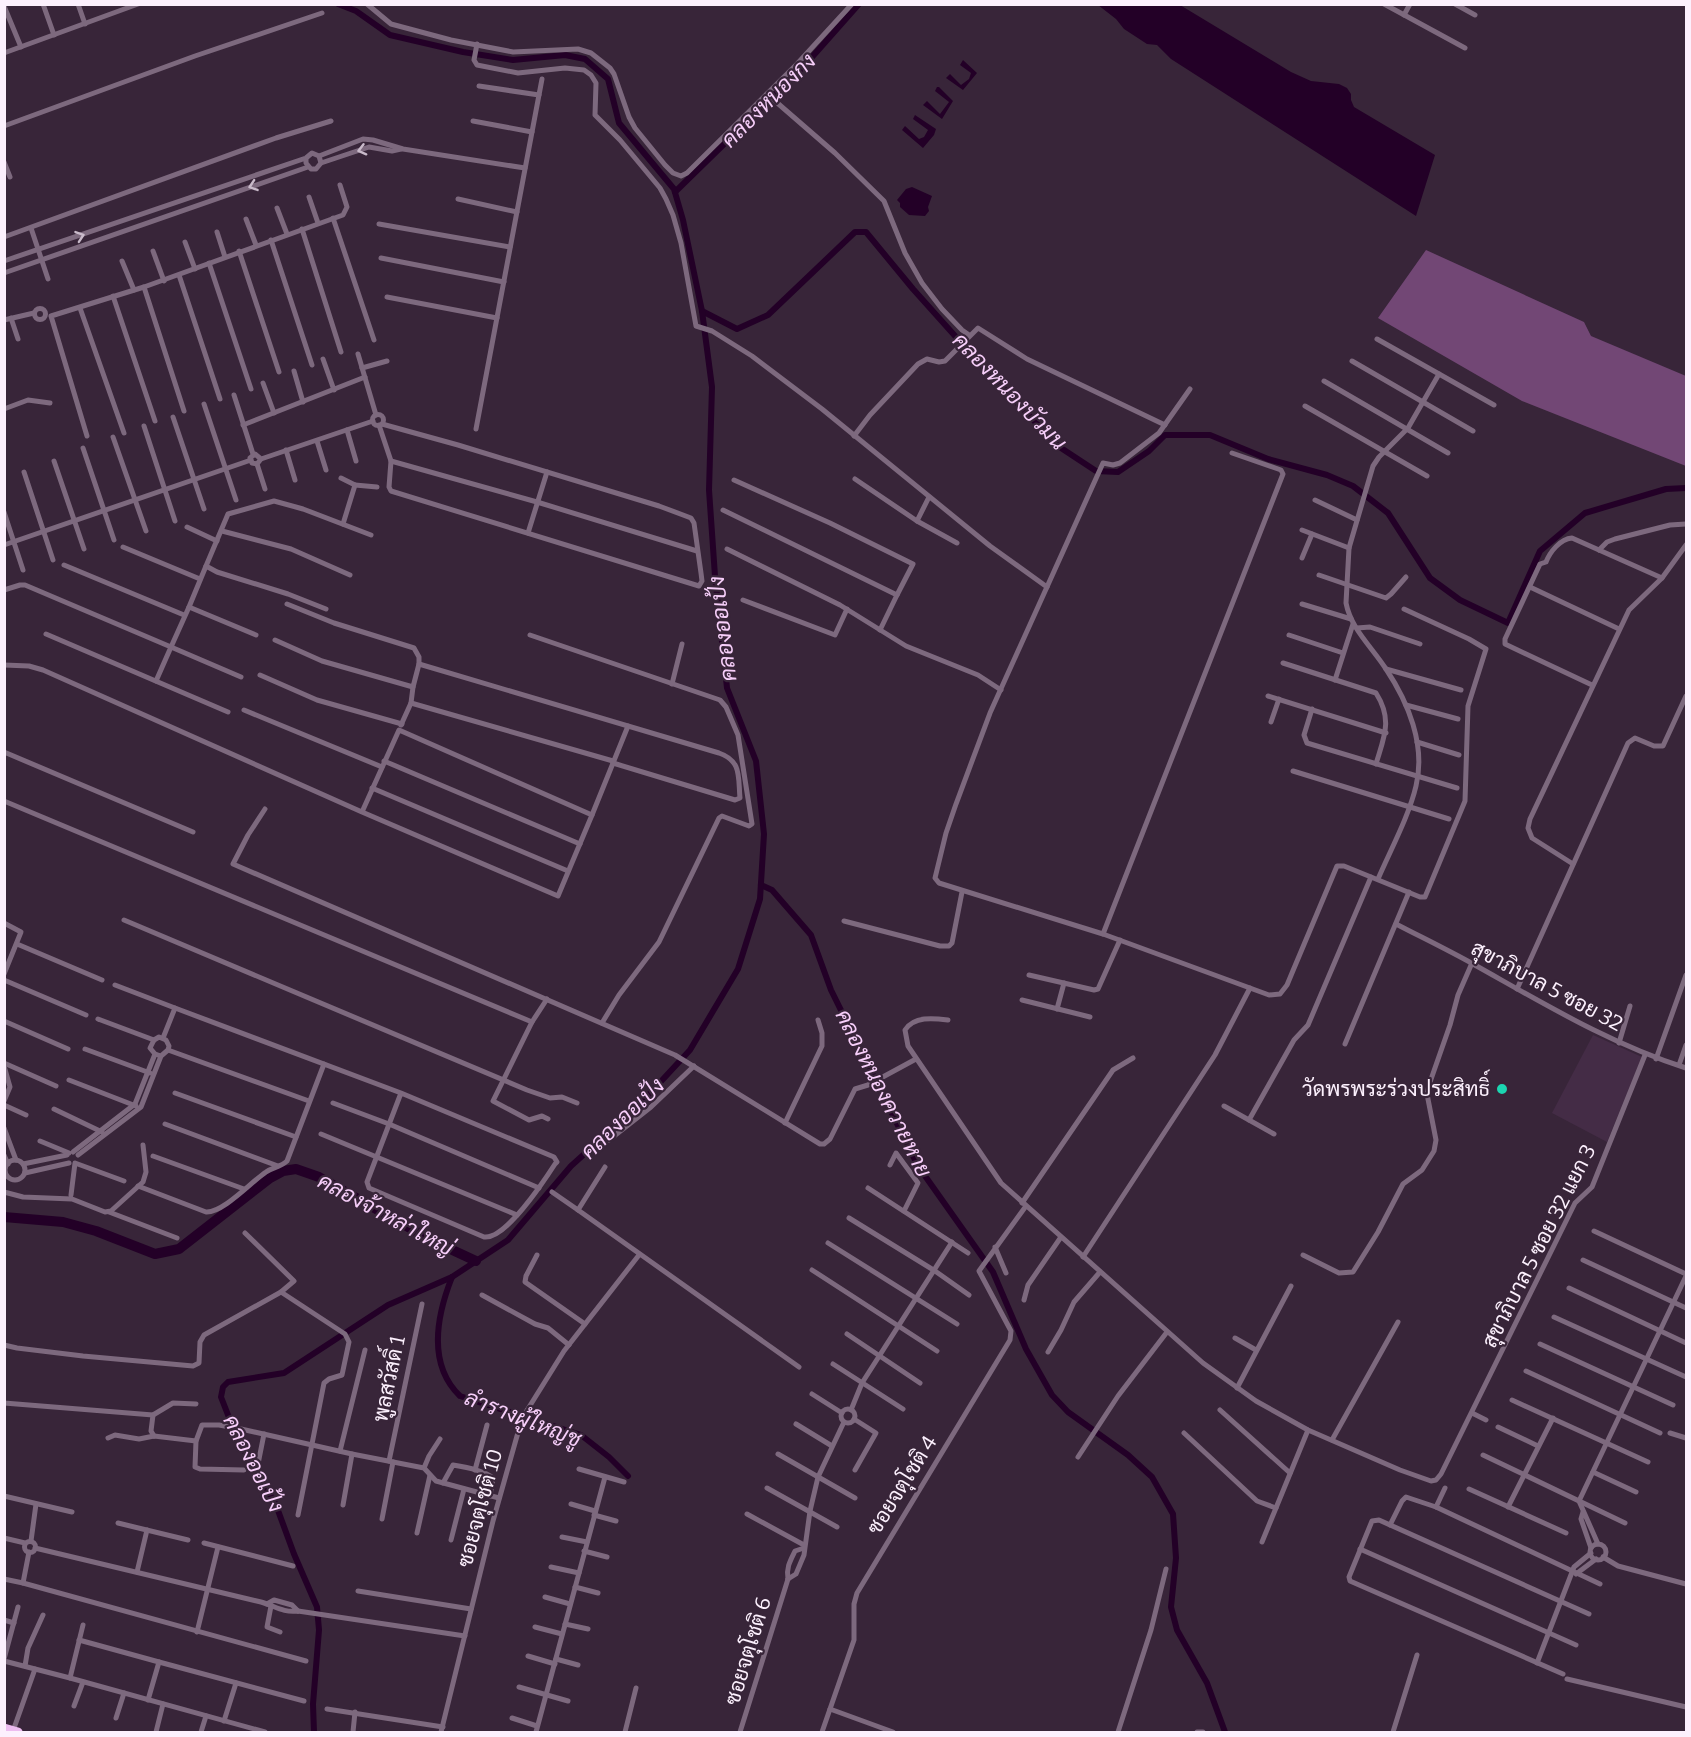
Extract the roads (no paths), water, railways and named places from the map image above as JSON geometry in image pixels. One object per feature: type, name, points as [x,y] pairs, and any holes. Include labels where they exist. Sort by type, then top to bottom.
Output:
[{"type":"highway","points":[[4,1728],[18,1732]]},
{"type":"street","points":[[43,4],[54,35]]},
{"type":"street","points":[[78,4],[86,24]]},
{"type":"street","points":[[117,4],[120,11]]},
{"type":"street","points":[[4,53],[138,4]]},
{"type":"street","points":[[367,4],[398,27],[513,52],[578,49],[591,53],[614,74],[628,117],[635,129],[677,175],[687,173],[767,94],[852,4]]},
{"type":"street","points":[[1384,4],[1465,48]]},
{"type":"street","points":[[1404,15],[1410,4]]},
{"type":"street","points":[[1455,4],[1475,15]]},
{"type":"street","points":[[4,6],[21,47]]},
{"type":"street","points":[[4,126],[195,56],[322,13]]},
{"type":"street","points":[[477,44],[474,60],[477,65],[525,73],[575,68],[584,70],[593,77],[596,83],[595,115],[620,140],[660,189],[671,209],[686,265],[694,324],[699,328],[710,330],[752,356],[990,546],[1047,587]]},
{"type":"street","points":[[476,429],[542,79]]},
{"type":"street","points":[[480,86],[539,95]]},
{"type":"street","points":[[767,94],[835,153],[884,201],[905,253],[922,283],[968,337]]},
{"type":"street","points":[[4,237],[276,138],[331,121]]},
{"type":"street","points":[[473,121],[532,132]]},
{"type":"street","points":[[4,261],[306,158],[312,153],[319,156],[363,140],[390,143],[403,149],[525,168]]},
{"type":"street","points":[[4,273],[308,167],[316,169],[321,163],[369,147],[392,151],[403,149]]},
{"type":"street","points":[[319,156],[321,163]]},
{"type":"street","points":[[306,158],[308,167]]},
{"type":"street","points":[[4,162],[10,177]]},
{"type":"street","points":[[18,339],[8,319],[34,313],[38,320],[80,308],[179,275],[346,212],[347,207],[340,185]]},
{"type":"street","points":[[309,197],[318,224]]},
{"type":"street","points":[[458,200],[517,212]]},
{"type":"street","points":[[175,203],[178,213]]},
{"type":"street","points":[[277,208],[286,234]]},
{"type":"street","points":[[333,218],[374,340]]},
{"type":"street","points":[[246,219],[256,245]]},
{"type":"street","points":[[379,224],[510,247]]},
{"type":"street","points":[[31,228],[48,279]]},
{"type":"street","points":[[302,229],[341,352]]},
{"type":"street","points":[[217,232],[225,257]]},
{"type":"street","points":[[271,240],[312,365]]},
{"type":"street","points":[[185,242],[195,269]]},
{"type":"street","points":[[51,246],[54,256]]},
{"type":"street","points":[[153,251],[164,280]]},
{"type":"street","points":[[239,252],[279,372]]},
{"type":"street","points":[[381,258],[504,282]]},
{"type":"street","points":[[122,261],[134,290]]},
{"type":"street","points":[[209,263],[251,389]]},
{"type":"street","points":[[179,275],[220,399]]},
{"type":"street","points":[[144,287],[184,411]]},
{"type":"street","points":[[112,296],[155,421]]},
{"type":"street","points":[[387,297],[497,318]]},
{"type":"street","points":[[80,308],[124,433]]},
{"type":"street","points":[[48,316],[87,436]]},
{"type":"street","points":[[854,436],[870,415],[918,364],[927,359],[939,362],[945,360],[978,328],[1027,359],[1165,425]]},
{"type":"street","points":[[1377,339],[1494,405]]},
{"type":"street","points":[[358,354],[374,418],[380,425],[391,461],[389,487],[391,492],[699,586],[702,581],[694,523],[691,518],[547,472],[380,425]]},
{"type":"street","points":[[323,359],[334,390]]},
{"type":"street","points":[[362,368],[387,361]]},
{"type":"street","points":[[1352,361],[1473,431]]},
{"type":"street","points":[[294,371],[303,402]]},
{"type":"street","points":[[1378,879],[1409,807],[1418,777],[1417,742],[1406,705],[1386,669],[1354,624],[1346,603],[1349,548],[1373,466],[1408,428],[1439,374]]},
{"type":"street","points":[[243,425],[365,377]]},
{"type":"street","points":[[1324,381],[1448,453]]},
{"type":"street","points":[[263,383],[274,413]]},
{"type":"street","points":[[1190,389],[1165,425],[1152,439],[1120,463],[1113,465],[1103,463],[990,713],[956,804],[936,870],[935,878],[939,883],[1103,934],[1269,995],[1276,995],[1283,991],[1337,866],[1344,866],[1371,876],[1423,898],[1428,894],[1465,801],[1468,705],[1486,649],[1464,636],[1404,609]]},
{"type":"street","points":[[234,395],[265,489]]},
{"type":"street","points":[[4,409],[28,400],[50,403]]},
{"type":"street","points":[[204,404],[236,500]]},
{"type":"street","points":[[1305,406],[1427,476]]},
{"type":"street","points":[[4,545],[224,468],[317,441],[379,414],[384,418],[380,425]]},
{"type":"street","points":[[174,417],[204,509]]},
{"type":"street","points":[[144,426],[175,521]]},
{"type":"street","points":[[346,430],[356,461]]},
{"type":"street","points":[[113,438],[146,531]]},
{"type":"street","points":[[317,441],[326,470]]},
{"type":"street","points":[[83,448],[114,540]]},
{"type":"street","points":[[286,450],[295,480]]},
{"type":"street","points":[[1103,934],[1283,474],[1281,470],[1232,453]]},
{"type":"street","points":[[391,461],[537,502],[697,551]]},
{"type":"street","points":[[54,462],[84,549]]},
{"type":"street","points":[[24,472],[53,560]]},
{"type":"street","points":[[528,533],[547,472]]},
{"type":"street","points":[[341,478],[355,484],[377,487]]},
{"type":"street","points":[[855,479],[917,521],[957,543]]},
{"type":"street","points":[[734,480],[830,523],[913,564],[880,630]]},
{"type":"street","points":[[343,524],[355,484]]},
{"type":"street","points":[[917,521],[929,497]]},
{"type":"street","points":[[1315,500],[1357,520]]},
{"type":"street","points":[[156,681],[228,514],[274,501],[371,535]]},
{"type":"street","points":[[723,510],[897,595]]},
{"type":"street","points":[[4,512],[23,570]]},
{"type":"street","points":[[1599,550],[1607,542],[1615,539],[1670,525],[1686,524]]},
{"type":"street","points":[[187,527],[218,541]]},
{"type":"street","points":[[1302,530],[1349,548]]},
{"type":"street","points":[[222,531],[291,549],[350,575]]},
{"type":"street","points":[[1302,558],[1312,534]]},
{"type":"street","points":[[1592,685],[1505,644],[1505,639],[1540,564],[1546,562],[1550,554],[1567,538],[1577,539],[1662,578]]},
{"type":"street","points":[[1573,864],[1532,838],[1527,828],[1530,819],[1632,605],[1662,578],[1686,545]]},
{"type":"street","points":[[123,547],[200,579]]},
{"type":"street","points":[[727,549],[847,609],[906,646],[978,675],[1001,690]]},
{"type":"street","points":[[64,565],[184,615]]},
{"type":"street","points":[[206,566],[217,572],[288,594],[326,609]]},
{"type":"street","points":[[1319,575],[1386,598],[1406,577]]},
{"type":"street","points":[[4,590],[25,585],[241,676]]},
{"type":"street","points":[[1530,587],[1619,629]]},
{"type":"street","points":[[743,600],[835,634],[847,609]]},
{"type":"street","points":[[287,604],[323,620],[414,648],[419,657],[411,703],[362,812]]},
{"type":"street","points":[[1302,604],[1354,624],[1420,644]]},
{"type":"street","points":[[189,607],[256,635]]},
{"type":"street","points":[[1335,680],[1354,624]]},
{"type":"street","points":[[46,634],[228,712]]},
{"type":"street","points":[[530,635],[720,700],[726,707],[738,735],[752,824],[749,826],[722,816],[719,818],[659,942],[619,995],[602,1023]]},
{"type":"street","points":[[1289,635],[1343,653]]},
{"type":"street","points":[[274,640],[322,661],[413,687]]},
{"type":"street","points":[[672,684],[682,644]]},
{"type":"street","points":[[1283,663],[1376,693],[1386,713],[1386,733],[1376,764]]},
{"type":"street","points":[[411,703],[735,800],[740,798],[737,768],[729,757],[419,664]]},
{"type":"street","points":[[4,665],[29,666],[43,670],[558,897],[628,726]]},
{"type":"street","points":[[1386,669],[1461,690]]},
{"type":"street","points":[[260,675],[310,698],[400,727],[592,815]]},
{"type":"street","points":[[1268,696],[1386,733]]},
{"type":"street","points":[[1517,989],[1630,740],[1640,738],[1654,746],[1663,746],[1686,696]]},
{"type":"street","points":[[1271,722],[1279,699]]},
{"type":"street","points":[[1406,705],[1458,719]]},
{"type":"street","points":[[1311,709],[1304,735],[1305,741],[1457,788]]},
{"type":"street","points":[[244,710],[580,844]]},
{"type":"street","points":[[1417,742],[1459,755]]},
{"type":"street","points":[[4,752],[193,832]]},
{"type":"street","points":[[1293,771],[1449,819]]},
{"type":"street","points":[[372,788],[568,871]]},
{"type":"street","points":[[4,801],[532,1022]]},
{"type":"street","points":[[265,809],[233,864],[675,1055],[814,1142],[824,1144],[830,1139],[855,1089],[868,1085],[916,1059]]},
{"type":"street","points":[[1249,1120],[1294,1040],[1308,1025],[1371,876]]},
{"type":"street","points":[[844,921],[940,946],[949,946],[952,943],[962,892]]},
{"type":"street","points":[[1345,1044],[1409,892]]},
{"type":"street","points":[[124,920],[544,1096],[562,1097],[577,1103]]},
{"type":"street","points":[[4,923],[21,932],[4,974]]},
{"type":"street","name":"สุขาภิบาล 5 ซอย 32","points":[[1396,924],[1619,1043],[1645,1055],[1686,1068]]},
{"type":"street","points":[[1029,975],[1098,989],[1119,940]]},
{"type":"street","points":[[17,944],[102,980]]},
{"type":"street","points":[[1303,1255],[1339,1273],[1353,1272],[1378,1232],[1403,1184],[1422,1170],[1431,1157],[1436,1140],[1427,1094],[1428,1085],[1450,1025],[1458,995],[1472,963]]},
{"type":"street","points":[[1656,1059],[1686,975]]},
{"type":"street","points":[[4,980],[86,1015]]},
{"type":"street","points":[[1057,1009],[1064,983]]},
{"type":"street","points":[[115,985],[401,1093],[554,1157],[557,1162],[517,1215],[490,1238],[371,1190],[367,1182],[401,1093]]},
{"type":"street","points":[[1083,1257],[1215,1055],[1250,988]]},
{"type":"street","points":[[547,999],[532,1022],[494,1103],[529,1120],[542,1116],[548,1119]]},
{"type":"street","points":[[1022,1000],[1090,1017]]},
{"type":"street","points":[[1619,1043],[1630,1006]]},
{"type":"street","points":[[163,1038],[175,1008]]},
{"type":"street","points":[[98,1019],[154,1040]]},
{"type":"street","points":[[785,1123],[822,1046],[822,1034],[818,1020]]},
{"type":"street","points":[[948,1020],[922,1020],[907,1026],[905,1038],[916,1059],[1001,1183],[1203,1363],[1256,1401],[1308,1430],[1332,1440],[1398,1322]]},
{"type":"street","points":[[4,1021],[68,1049]]},
{"type":"street","points":[[158,1055],[150,1048],[154,1040],[159,1037],[168,1043],[168,1050]]},
{"type":"street","points":[[1679,1065],[1686,1045]]},
{"type":"street","points":[[85,1049],[151,1074]]},
{"type":"street","points":[[4,1128],[16,1160],[23,1164],[71,1154],[137,1107],[158,1055],[168,1050],[309,1101]]},
{"type":"street","name":"สุขาภิบาล 5 ซอย 32 แยก 3","points":[[1332,1440],[1400,1470],[1431,1481],[1436,1480],[1472,1413],[1575,1203],[1593,1185],[1645,1055]]},
{"type":"street","points":[[1006,1273],[995,1247],[1113,1070],[1133,1058]]},
{"type":"street","points":[[4,1064],[56,1086]]},
{"type":"street","points":[[4,1064],[10,1087],[4,1103],[26,1115]]},
{"type":"street","points":[[138,1186],[210,1212],[217,1210],[267,1171],[287,1161],[324,1064]]},
{"type":"street","points":[[609,1140],[651,1107],[693,1065]]},
{"type":"street","points":[[69,1080],[137,1107]]},
{"type":"street","points":[[174,1093],[296,1137]]},
{"type":"street","points":[[333,1103],[389,1124],[539,1188]]},
{"type":"street","points":[[1224,1106],[1275,1134]]},
{"type":"street","points":[[54,1109],[102,1133]]},
{"type":"street","points":[[165,1124],[280,1166]]},
{"type":"street","points":[[321,1134],[517,1215]]},
{"type":"street","points":[[25,1173],[72,1163],[79,1159],[40,1141]]},
{"type":"street","points":[[109,1212],[142,1182],[146,1172],[142,1145]]},
{"type":"street","points":[[890,1165],[896,1153],[918,1183],[904,1210]]},
{"type":"street","points":[[71,1154],[67,1161],[124,1181]]},
{"type":"street","points":[[4,1155],[8,1164],[8,1178],[17,1196]]},
{"type":"street","points":[[153,1155],[244,1189]]},
{"type":"street","points":[[8,1164],[16,1160]]},
{"type":"street","points":[[71,1195],[72,1163]]},
{"type":"street","points":[[8,1178],[22,1178],[25,1173],[23,1164]]},
{"type":"street","points":[[578,1210],[604,1167]]},
{"type":"street","points":[[868,1188],[968,1253]]},
{"type":"street","points":[[4,1192],[17,1196],[72,1199],[177,1238]]},
{"type":"street","points":[[552,1192],[799,1367]]},
{"type":"street","points":[[849,1218],[935,1270],[969,1295]]},
{"type":"street","points":[[1594,1231],[1686,1275],[1579,1501],[1598,1544]]},
{"type":"street","points":[[4,1344],[17,1348],[83,1356],[193,1366],[199,1363],[200,1342],[204,1335],[240,1317],[281,1292],[294,1281],[245,1233]]},
{"type":"street","points":[[1024,1300],[1028,1286],[1061,1238]]},
{"type":"street","points":[[851,1410],[862,1383],[952,1242]]},
{"type":"street","points":[[828,1243],[957,1324]]},
{"type":"street","name":"ซอยจตุโชติ 4","points":[[822,1732],[854,1640],[854,1604],[857,1593],[1010,1340],[1011,1331],[979,1271],[995,1247]]},
{"type":"street","points":[[537,1255],[525,1282],[585,1324]]},
{"type":"street","name":"ซอยจตุโชติ 10","points":[[442,1730],[499,1498],[524,1417],[530,1403],[569,1345],[639,1255]]},
{"type":"street","points":[[1583,1260],[1686,1308]]},
{"type":"street","points":[[812,1270],[937,1351]]},
{"type":"street","points":[[1048,1352],[1074,1302],[1100,1272]]},
{"type":"street","points":[[1237,1388],[1291,1286]]},
{"type":"street","points":[[1569,1288],[1686,1343]]},
{"type":"street","points":[[281,1292],[345,1334],[349,1342],[342,1375],[324,1383],[298,1515]]},
{"type":"street","points":[[482,1295],[535,1324],[548,1328],[569,1345]]},
{"type":"street","name":"พูลสวัสดิ์ 1","points":[[382,1519],[422,1304]]},
{"type":"street","points":[[1554,1317],[1686,1377]]},
{"type":"street","points":[[1078,1457],[1118,1396],[1167,1332]]},
{"type":"street","points":[[847,1334],[920,1383]]},
{"type":"street","points":[[1236,1338],[1256,1350]]},
{"type":"street","points":[[1540,1344],[1674,1405]]},
{"type":"street","points":[[340,1451],[365,1350]]},
{"type":"street","points":[[832,1364],[903,1409]]},
{"type":"street","points":[[1526,1371],[1660,1433]]},
{"type":"street","points":[[812,1395],[842,1413]]},
{"type":"street","points":[[1512,1400],[1648,1462]]},
{"type":"street","points":[[4,1403],[153,1415],[173,1403],[196,1404]]},
{"type":"street","points":[[842,1413],[851,1410]]},
{"type":"street","points":[[851,1410],[854,1419]]},
{"type":"street","points":[[1220,1410],[1290,1473]]},
{"type":"street","points":[[842,1413],[841,1418],[844,1422]]},
{"type":"street","points":[[1472,1413],[1486,1420]]},
{"type":"street","points":[[153,1415],[151,1431],[154,1436]]},
{"type":"street","points":[[1508,1507],[1552,1418]]},
{"type":"street","points":[[844,1422],[854,1419]]},
{"type":"street","points":[[854,1419],[876,1433],[855,1470]]},
{"type":"street","points":[[804,1546],[795,1551],[787,1570],[788,1579],[795,1574],[804,1555],[818,1477],[844,1422]]},
{"type":"street","points":[[796,1424],[832,1446]]},
{"type":"street","points":[[244,1470],[196,1468],[196,1441],[202,1425],[241,1429],[424,1468],[436,1481],[499,1498]]},
{"type":"street","points":[[475,1470],[488,1425]]},
{"type":"street","points":[[1498,1427],[1538,1446]]},
{"type":"street","points":[[1262,1542],[1308,1430]]},
{"type":"street","points":[[1184,1433],[1257,1501],[1276,1508]]},
{"type":"street","points":[[1670,1433],[1686,1438]]},
{"type":"street","points":[[258,1464],[264,1434]]},
{"type":"street","points":[[108,1438],[115,1435],[139,1438],[154,1436],[196,1441]]},
{"type":"street","points":[[424,1468],[440,1439]]},
{"type":"street","points":[[344,1505],[352,1454]]},
{"type":"street","points":[[778,1454],[855,1498]]},
{"type":"street","points":[[1483,1455],[1625,1523]]},
{"type":"street","points":[[443,1483],[453,1465],[475,1470],[493,1478],[490,1496]]},
{"type":"street","points":[[579,1469],[624,1482]]},
{"type":"street","points":[[1593,1473],[1636,1492]]},
{"type":"street","points":[[417,1533],[430,1475]]},
{"type":"street","points":[[536,1730],[605,1477]]},
{"type":"street","points":[[767,1488],[837,1527]]},
{"type":"street","points":[[1436,1507],[1445,1488]]},
{"type":"street","points":[[452,1540],[464,1489]]},
{"type":"street","points":[[1468,1489],[1566,1533]]},
{"type":"street","points":[[4,1496],[72,1512]]},
{"type":"street","points":[[1390,1525],[1406,1497],[1436,1507],[1574,1574],[1600,1584]]},
{"type":"street","points":[[29,1552],[24,1548],[28,1542],[36,1504]]},
{"type":"street","points":[[571,1504],[616,1521]]},
{"type":"street","points":[[1583,1512],[1581,1519],[1596,1559]]},
{"type":"street","points":[[747,1514],[804,1546]]},
{"type":"street","points":[[1589,1614],[1379,1520],[1372,1521],[1349,1577],[1353,1583],[1565,1677],[1686,1707]]},
{"type":"street","points":[[118,1523],[188,1540]]},
{"type":"street","points":[[137,1572],[147,1530]]},
{"type":"street","points":[[562,1537],[586,1542]]},
{"type":"street","points":[[4,1538],[34,1543],[36,1548]]},
{"type":"street","points":[[204,1543],[293,1566]]},
{"type":"street","points":[[1537,1663],[1563,1602],[1576,1564],[1598,1544]]},
{"type":"street","points":[[1598,1544],[1603,1545],[1606,1550],[1603,1557]]},
{"type":"street","points":[[197,1632],[219,1547]]},
{"type":"street","points":[[29,1552],[36,1548],[208,1589],[288,1612],[300,1611],[465,1636]]},
{"type":"street","points":[[1360,1549],[1576,1645]]},
{"type":"street","points":[[584,1551],[607,1557]]},
{"type":"street","points":[[22,1583],[29,1552]]},
{"type":"street","points":[[1574,1574],[1596,1559],[1603,1557],[1618,1566],[1686,1584]]},
{"type":"street","points":[[551,1567],[579,1573]]},
{"type":"street","points":[[1118,1732],[1154,1622],[1166,1569]]},
{"type":"street","points":[[4,1578],[306,1661]]},
{"type":"street","name":"ซอยจตุโชติ 6","points":[[740,1732],[788,1579]]},
{"type":"street","points":[[575,1587],[597,1593]]},
{"type":"street","points":[[358,1591],[471,1609]]},
{"type":"street","points":[[545,1597],[570,1604]]},
{"type":"street","points":[[269,1605],[267,1627],[280,1632]]},
{"type":"street","points":[[18,1607],[4,1660],[224,1721],[244,1730],[265,1732]]},
{"type":"street","points":[[25,1666],[28,1648],[43,1616]]},
{"type":"street","points":[[4,1620],[14,1623]]},
{"type":"street","points":[[565,1624],[588,1629]]},
{"type":"street","points":[[70,1678],[83,1625]]},
{"type":"street","points":[[535,1627],[562,1634]]},
{"type":"street","points":[[79,1640],[304,1701]]},
{"type":"street","points":[[1393,1732],[1417,1654]]},
{"type":"street","points":[[528,1656],[578,1665]]},
{"type":"street","points":[[148,1700],[159,1662]]},
{"type":"street","points":[[13,1732],[35,1669]]},
{"type":"street","points":[[74,1706],[83,1682]]},
{"type":"street","points":[[224,1721],[236,1683]]},
{"type":"street","points":[[519,1687],[568,1701]]},
{"type":"street","points":[[625,1732],[636,1688]]},
{"type":"street","points":[[116,1718],[124,1693]]},
{"type":"street","points":[[156,1732],[164,1704]]},
{"type":"street","points":[[327,1709],[355,1712],[442,1730]]},
{"type":"street","points":[[830,1709],[893,1732]]},
{"type":"street","points":[[353,1732],[355,1712]]},
{"type":"street","points":[[201,1732],[206,1716]]},
{"type":"street","points":[[512,1718],[543,1732]]},
{"type":"street","points":[[1197,1732],[1203,1732]]},
{"type":"waterway","name":"คลองออเป้ง","points":[[314,1732],[313,1704],[319,1630],[317,1607],[276,1505],[237,1438],[221,1397],[223,1387],[228,1382],[284,1373],[388,1305],[452,1277],[508,1240],[571,1166],[641,1103],[690,1050],[738,969],[760,899],[764,834],[756,761],[727,688],[715,576],[709,490],[712,387],[702,311],[683,220],[674,189],[619,123],[608,79],[585,59],[565,55],[513,60],[463,52],[390,35],[356,11],[338,4]]},
{"type":"waterway","name":"คลองหนองกง","points":[[675,192],[805,65],[859,4]]},
{"type":"waterway","name":"คลองหนองบัวมน","points":[[702,311],[737,329],[768,315],[855,232],[866,232],[973,356],[1058,446],[1096,471],[1118,472],[1149,451],[1165,435],[1210,435],[1268,459],[1327,475],[1353,486],[1388,513],[1430,578],[1460,600],[1508,623],[1540,551],[1585,513],[1666,489],[1686,488]]},
{"type":"waterway","name":"คลองหนองควายหาย","points":[[761,885],[772,890],[811,935],[831,990],[918,1166],[993,1272],[1026,1349],[1052,1395],[1068,1412],[1128,1455],[1152,1477],[1173,1514],[1176,1558],[1171,1607],[1177,1630],[1207,1683],[1225,1732]]},
{"type":"waterway","name":"คลองจ้าหล่าใหญ่","points":[[4,1217],[63,1222],[96,1231],[155,1254],[179,1249],[270,1178],[283,1171],[296,1169],[319,1177],[433,1241],[476,1261]]},
{"type":"waterway","name":"ลำรางผู้ใหญ่ชู","points":[[452,1277],[439,1323],[439,1354],[443,1369],[460,1396],[581,1435],[609,1457],[628,1476]]},
{"type":"place","name":"วัดพรพระร่วงประสิทธิ์","points":[[1502,1089]]}]
